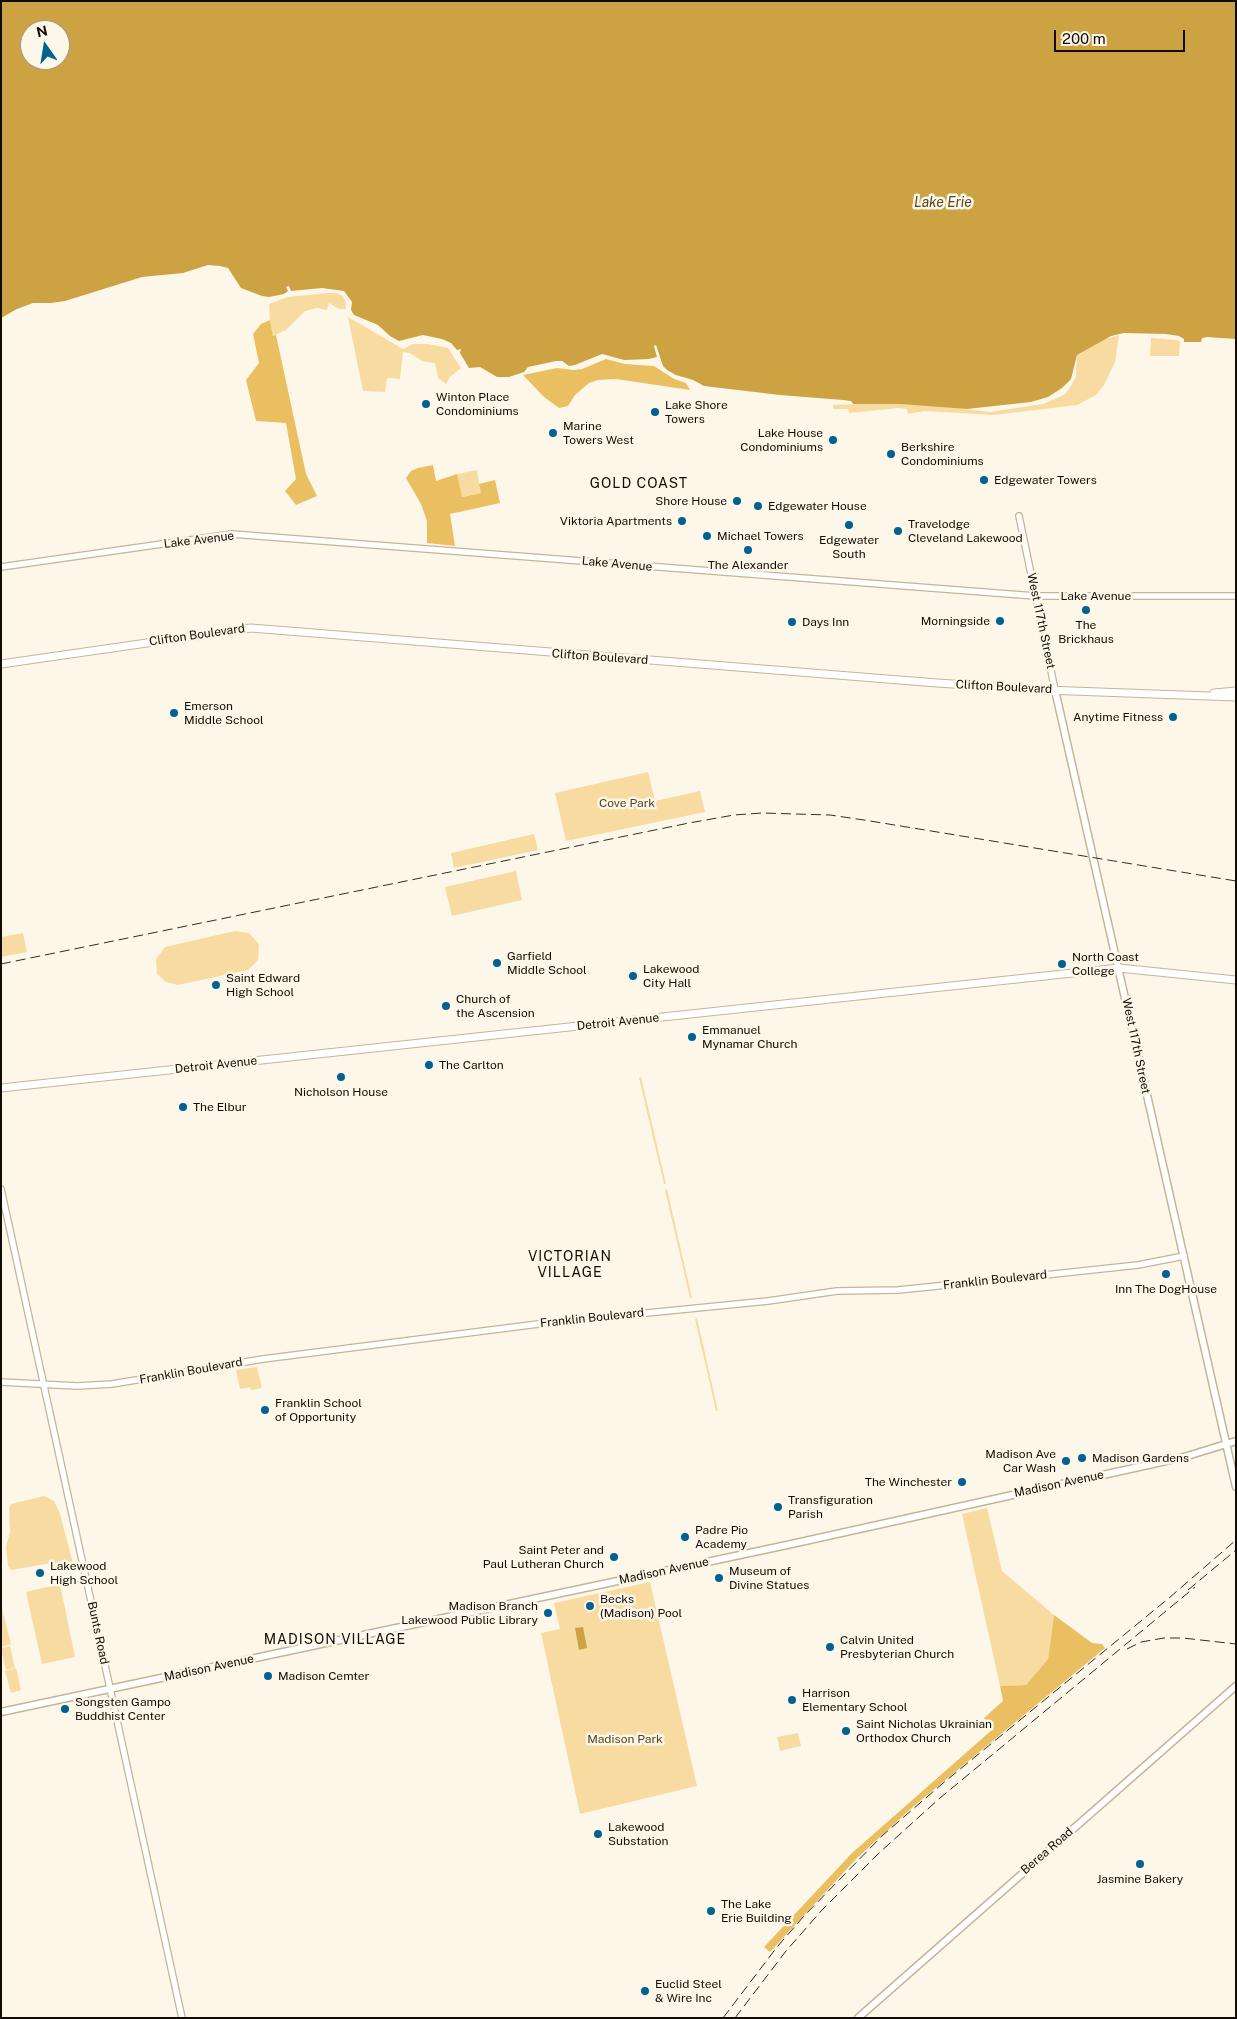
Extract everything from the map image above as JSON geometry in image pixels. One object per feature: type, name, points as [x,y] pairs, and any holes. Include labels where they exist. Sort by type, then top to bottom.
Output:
[{"type":"main road","name":"Clifton Boulevard","points":[[1,664],[251,628],[574,655],[1055,690],[1236,697]]},
{"type":"main road","name":"West 117th Street","points":[[1055,690],[1236,1487]]},
{"type":"main road","name":"Clifton Boulevard","points":[[1201,695],[1236,691]]},
{"type":"main road","name":"Detroit Avenue","points":[[1,1088],[1119,968],[1236,980]]},
{"type":"main road","name":"Madison Avenue","points":[[1,1712],[787,1545],[1184,1457],[1236,1441]]},
{"type":"main road","name":"Berea Road","points":[[858,2018],[1236,1686]]},
{"type":"street","name":"West 117th Street","points":[[1018,516],[1055,690]]},
{"type":"street","name":"Lake Avenue","points":[[1,567],[232,534],[1035,596],[1236,596]]},
{"type":"street","name":"Bunts Road","points":[[1,1189],[182,2018]]},
{"type":"street","name":"Franklin Boulevard","points":[[1,1382],[78,1386],[112,1384],[250,1361],[546,1323],[768,1301],[837,1291],[898,1290],[1026,1277],[1138,1265],[1184,1256]]},
{"type":"green space","points":[[337,293],[343,296],[346,302],[346,309],[339,309],[329,303],[327,310],[317,308],[305,311],[286,330],[273,336],[269,304],[288,297]]},
{"type":"green space","points":[[348,317],[403,349],[413,344],[428,344],[448,348],[461,368],[450,377],[446,384],[438,378],[435,363],[422,361],[410,353],[403,352],[400,379],[387,378],[385,392],[363,391]]},
{"type":"green space","points":[[1119,335],[1115,362],[1104,385],[1096,395],[1077,405],[994,415],[924,411],[908,414],[907,409],[898,408],[849,413],[848,409],[833,409],[833,405],[882,403],[938,406],[990,412],[1043,404],[1064,395],[1069,389],[1076,377],[1077,355],[1102,340]]},
{"type":"green space","points":[[1151,338],[1177,340],[1180,342],[1179,356],[1150,356]]},
{"type":"green space","points":[[477,470],[481,493],[461,497],[457,474]]},
{"type":"green space","name":"Cove Park","points":[[648,772],[655,801],[700,791],[705,812],[566,841],[555,793]]},
{"type":"green space","points":[[534,834],[538,850],[454,868],[451,853]]},
{"type":"green space","points":[[516,871],[522,900],[452,916],[445,887]]},
{"type":"green space","points":[[235,931],[249,933],[259,944],[258,960],[248,970],[178,985],[166,982],[157,974],[156,959],[165,947]]},
{"type":"green space","points":[[23,933],[27,952],[1,957],[1,937]]},
{"type":"green space","points":[[641,1077],[666,1184],[664,1184],[639,1078]]},
{"type":"green space","points":[[667,1189],[692,1298],[690,1298],[665,1190]]},
{"type":"green space","points":[[697,1318],[718,1411],[716,1411],[695,1319]]},
{"type":"green space","points":[[257,1367],[262,1388],[251,1390],[250,1387],[240,1389],[236,1370]]},
{"type":"green space","points":[[44,1496],[54,1501],[60,1514],[73,1563],[45,1564],[11,1570],[8,1566],[6,1547],[10,1532],[9,1508],[11,1504]]},
{"type":"green space","points":[[987,1508],[1002,1571],[1054,1615],[1048,1659],[1026,1685],[1000,1686],[962,1514]]},
{"type":"green space","name":"Madison Park","points":[[650,1582],[697,1786],[580,1814],[541,1633],[560,1629],[554,1603]]},
{"type":"green space","points":[[60,1584],[75,1657],[42,1664],[26,1592]]},
{"type":"green space","points":[[1,1605],[11,1644],[1,1647]]},
{"type":"green space","points":[[10,1646],[15,1668],[6,1670],[1,1648]]},
{"type":"green space","points":[[16,1668],[21,1690],[11,1693],[5,1671]]},
{"type":"green space","points":[[798,1733],[801,1746],[780,1751],[777,1737]]},
{"type":"shaded area","points":[[270,320],[273,336],[276,335],[306,474],[317,496],[296,505],[285,491],[296,479],[286,423],[256,421],[246,380],[259,363],[253,334],[261,324]]},
{"type":"shaded area","points":[[606,359],[625,364],[654,366],[674,379],[686,383],[690,390],[616,379],[598,380],[589,383],[575,395],[568,406],[559,408],[544,397],[523,375],[557,368],[582,369]]},
{"type":"shaded area","points":[[433,465],[436,481],[457,474],[462,497],[481,493],[479,484],[495,480],[500,503],[450,514],[455,546],[427,543],[427,521],[421,504],[406,478],[411,471]]},
{"type":"shaded area","points":[[1054,1615],[1092,1643],[1102,1644],[1105,1648],[914,1806],[857,1858],[770,1952],[764,1947],[852,1853],[993,1729],[984,1718],[1003,1701],[1000,1686],[1026,1685],[1048,1659]]},
{"type":"water","name":"Lake Erie","points":[[1,1],[1236,1],[1236,339],[1207,337],[1202,338],[1201,342],[1184,342],[1184,339],[1179,336],[1166,334],[1124,333],[1111,336],[1077,355],[1071,379],[1062,388],[1048,397],[1031,402],[967,409],[900,404],[853,404],[851,401],[843,400],[704,386],[667,370],[663,366],[656,345],[654,346],[657,357],[649,359],[624,360],[602,354],[575,365],[569,366],[562,361],[556,361],[528,367],[524,372],[509,377],[497,377],[480,367],[469,368],[460,353],[461,349],[457,350],[451,343],[442,339],[423,335],[399,341],[390,336],[378,325],[354,315],[351,310],[352,302],[344,291],[322,288],[291,291],[289,286],[286,287],[288,291],[284,294],[269,297],[262,296],[241,288],[228,268],[220,266],[208,265],[183,273],[142,277],[65,301],[33,303],[1,318]]},
{"type":"water","points":[[583,1627],[587,1648],[579,1650],[575,1628]]},
{"type":"railway","points":[[1,964],[689,823],[734,815],[762,813],[830,815],[1236,881]]},
{"type":"railway","points":[[723,2018],[777,1947],[804,1916],[883,1835],[942,1784],[1169,1598],[1236,1540]]},
{"type":"railway","points":[[1188,1590],[1236,1550]]},
{"type":"railway","points":[[735,2018],[786,1951],[822,1910],[879,1853],[940,1798],[1195,1587]]},
{"type":"railway","points":[[1127,1649],[1141,1642],[1164,1638],[1183,1638],[1236,1644]]},
{"type":"place","name":"Winton Place Condominiums","points":[[426,404]]},
{"type":"place","name":"Lake Shore Towers","points":[[655,412]]},
{"type":"place","name":"Marine Towers West","points":[[553,433]]},
{"type":"place","name":"Lake House Condominiums","points":[[833,440]]},
{"type":"place","name":"Berkshire Condominiums","points":[[891,454]]},
{"type":"place","name":"Edgewater Towers","points":[[984,480]]},
{"type":"place","name":"Shore House","points":[[737,501]]},
{"type":"place","name":"Edgewater House","points":[[758,506]]},
{"type":"place","name":"Viktoria Apartments","points":[[682,521]]},
{"type":"place","name":"Edgewater South","points":[[849,525]]},
{"type":"place","name":"Travelodge Cleveland Lakewood","points":[[898,531]]},
{"type":"place","name":"Michael Towers","points":[[707,536]]},
{"type":"place","name":"The Alexander","points":[[748,550]]},
{"type":"place","name":"The Brickhaus","points":[[1086,610]]},
{"type":"place","name":"Morningside","points":[[1000,621]]},
{"type":"place","name":"Days Inn","points":[[792,622]]},
{"type":"place","name":"Emerson Middle School","points":[[174,713]]},
{"type":"place","name":"Anytime Fitness","points":[[1173,717]]},
{"type":"place","name":"Garfield Middle School","points":[[497,963]]},
{"type":"place","name":"North Coast College","points":[[1062,964]]},
{"type":"place","name":"Lakewood City Hall","points":[[633,976]]},
{"type":"place","name":"Saint Edward High School","points":[[216,985]]},
{"type":"place","name":"Church of the Ascension","points":[[446,1006]]},
{"type":"place","name":"Emmanuel Mynamar Church","points":[[692,1037]]},
{"type":"place","name":"The Carlton","points":[[429,1065]]},
{"type":"place","name":"Nicholson House","points":[[341,1077]]},
{"type":"place","name":"The Elbur","points":[[183,1107]]},
{"type":"place","name":"Inn The DogHouse","points":[[1166,1274]]},
{"type":"place","name":"Franklin School of Opportunity","points":[[265,1410]]},
{"type":"place","name":"Madison Gardens","points":[[1082,1458]]},
{"type":"place","name":"Madison Ave Car Wash","points":[[1066,1461]]},
{"type":"place","name":"The Winchester","points":[[962,1482]]},
{"type":"place","name":"Transfiguration Parish","points":[[778,1507]]},
{"type":"place","name":"Padre Pio Academy","points":[[685,1537]]},
{"type":"place","name":"Saint Peter and Paul Lutheran Church","points":[[614,1557]]},
{"type":"place","name":"Lakewood High School","points":[[40,1573]]},
{"type":"place","name":"Museum of Divine Statues","points":[[719,1578]]},
{"type":"place","name":"Becks (Madison) Pool","points":[[590,1606]]},
{"type":"place","name":"Madison Branch Lakewood Public Library","points":[[548,1613]]},
{"type":"place","name":"Calvin United Presbyterian Church","points":[[830,1647]]},
{"type":"place","name":"Madison Cemter","points":[[268,1676]]},
{"type":"place","name":"Harrison Elementary School","points":[[792,1700]]},
{"type":"place","name":"Songsten Gampo Buddhist Center","points":[[65,1709]]},
{"type":"place","name":"Saint Nicholas Ukrainian Orthodox Church","points":[[846,1731]]},
{"type":"place","name":"Lakewood Substation","points":[[598,1834]]},
{"type":"place","name":"Jasmine Bakery","points":[[1140,1864]]},
{"type":"place","name":"The Lake Erie Building","points":[[711,1911]]},
{"type":"place","name":"Euclid Steel & Wire Inc","points":[[645,1991]]},
{"type":"district","name":"GOLD COAST","points":[[639,484]]},
{"type":"district","name":"VICTORIAN VILLAGE","points":[[570,1266]]},
{"type":"district","name":"MADISON VILLAGE","points":[[335,1640]]}]
